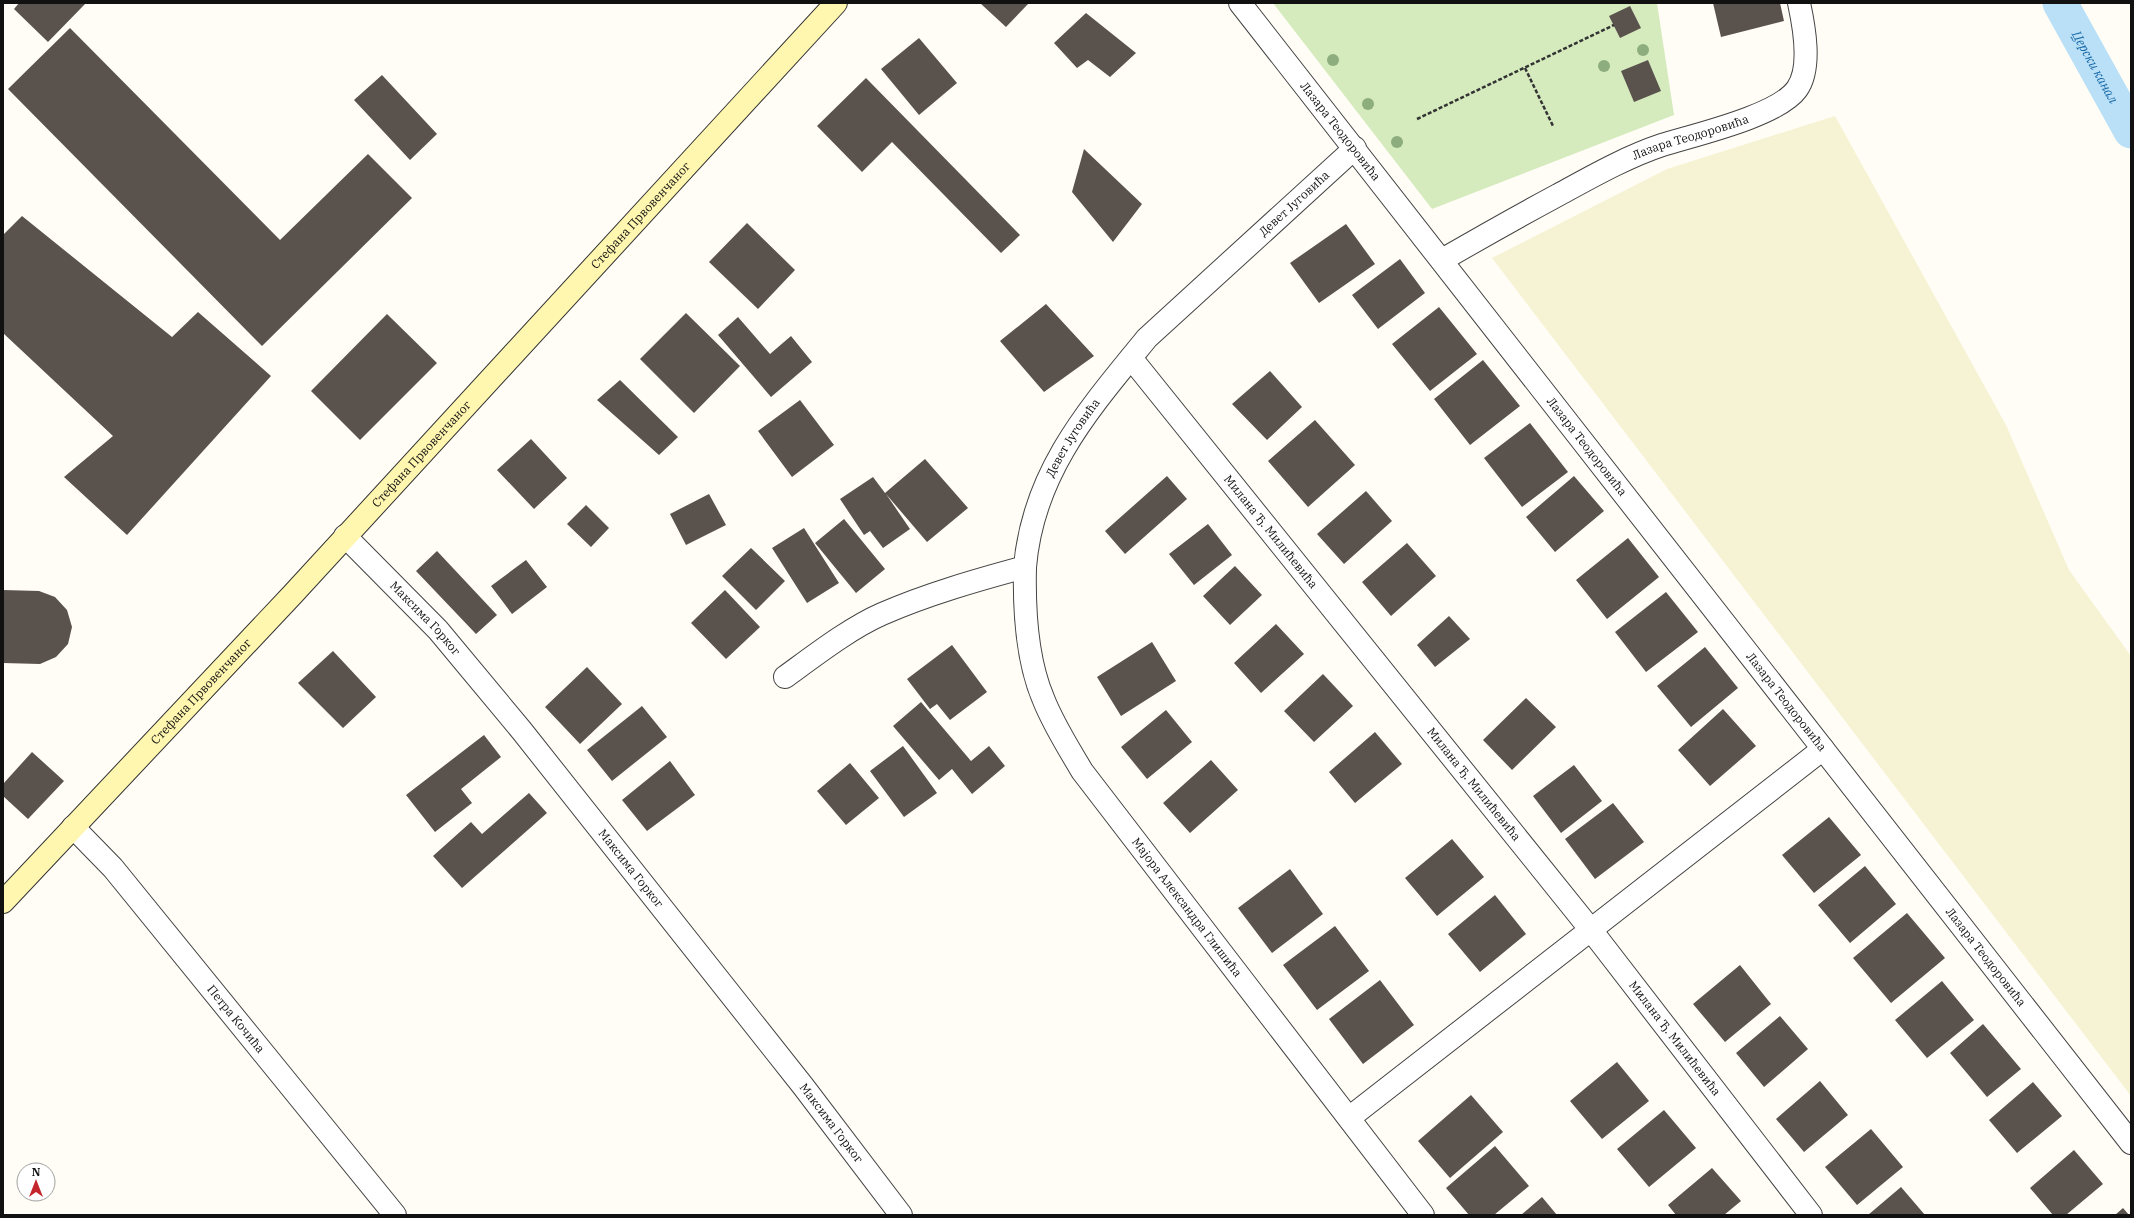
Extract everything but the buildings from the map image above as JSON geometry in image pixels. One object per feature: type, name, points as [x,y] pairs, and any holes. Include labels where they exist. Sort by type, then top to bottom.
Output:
[{"type":"street","name":"Стефана Првовенчаног","points":[[3,902],[345,536],[836,3]]},
{"type":"street","name":"Лазара Теодоровића","points":[[1240,3],[1355,148],[2131,1143]]},
{"type":"street","name":"Лазара Теодоровића","points":[[1442,260],[1590,177],[1653,148],[1752,116],[1780,104],[1797,89],[1804,73],[1804,28],[1799,3]]},
{"type":"street","name":"Девет Југовића","points":[[1025,567],[1027,540],[1033,517],[1045,485],[1066,445],[1097,401],[1147,338],[1355,148]]},
{"type":"street","name":"Милана Ђ. Милићевића","points":[[1131,358],[1591,930],[1811,1215]]},
{"type":"street","name":"Максима Горког","points":[[345,536],[438,630],[522,731],[798,1079],[901,1215]]},
{"type":"street","points":[[784,677],[821,651],[881,614],[981,579],[1025,567]]},
{"type":"street","name":"Мајора Александра Глишића","points":[[1025,567],[1024,592],[1033,663],[1042,697],[1059,732],[1082,771],[1424,1215]]},
{"type":"street","points":[[1349,1118],[1823,748]]},
{"type":"street","name":"Петра Кочића","points":[[73,827],[113,868],[395,1215]]},
{"type":"path","points":[[1417,119],[1614,25]]},
{"type":"path","points":[[1525,68],[1553,126]]},
{"type":"shaded area","points":[[1835,116],[2006,425],[2069,570],[2131,656],[2131,1096],[1492,258],[1667,169]]},
{"type":"green space","points":[[1273,3],[1657,3],[1674,115],[1432,209]]},
{"type":"waterway","name":"Церски канал","points":[[2060,3],[2131,131]]}]
